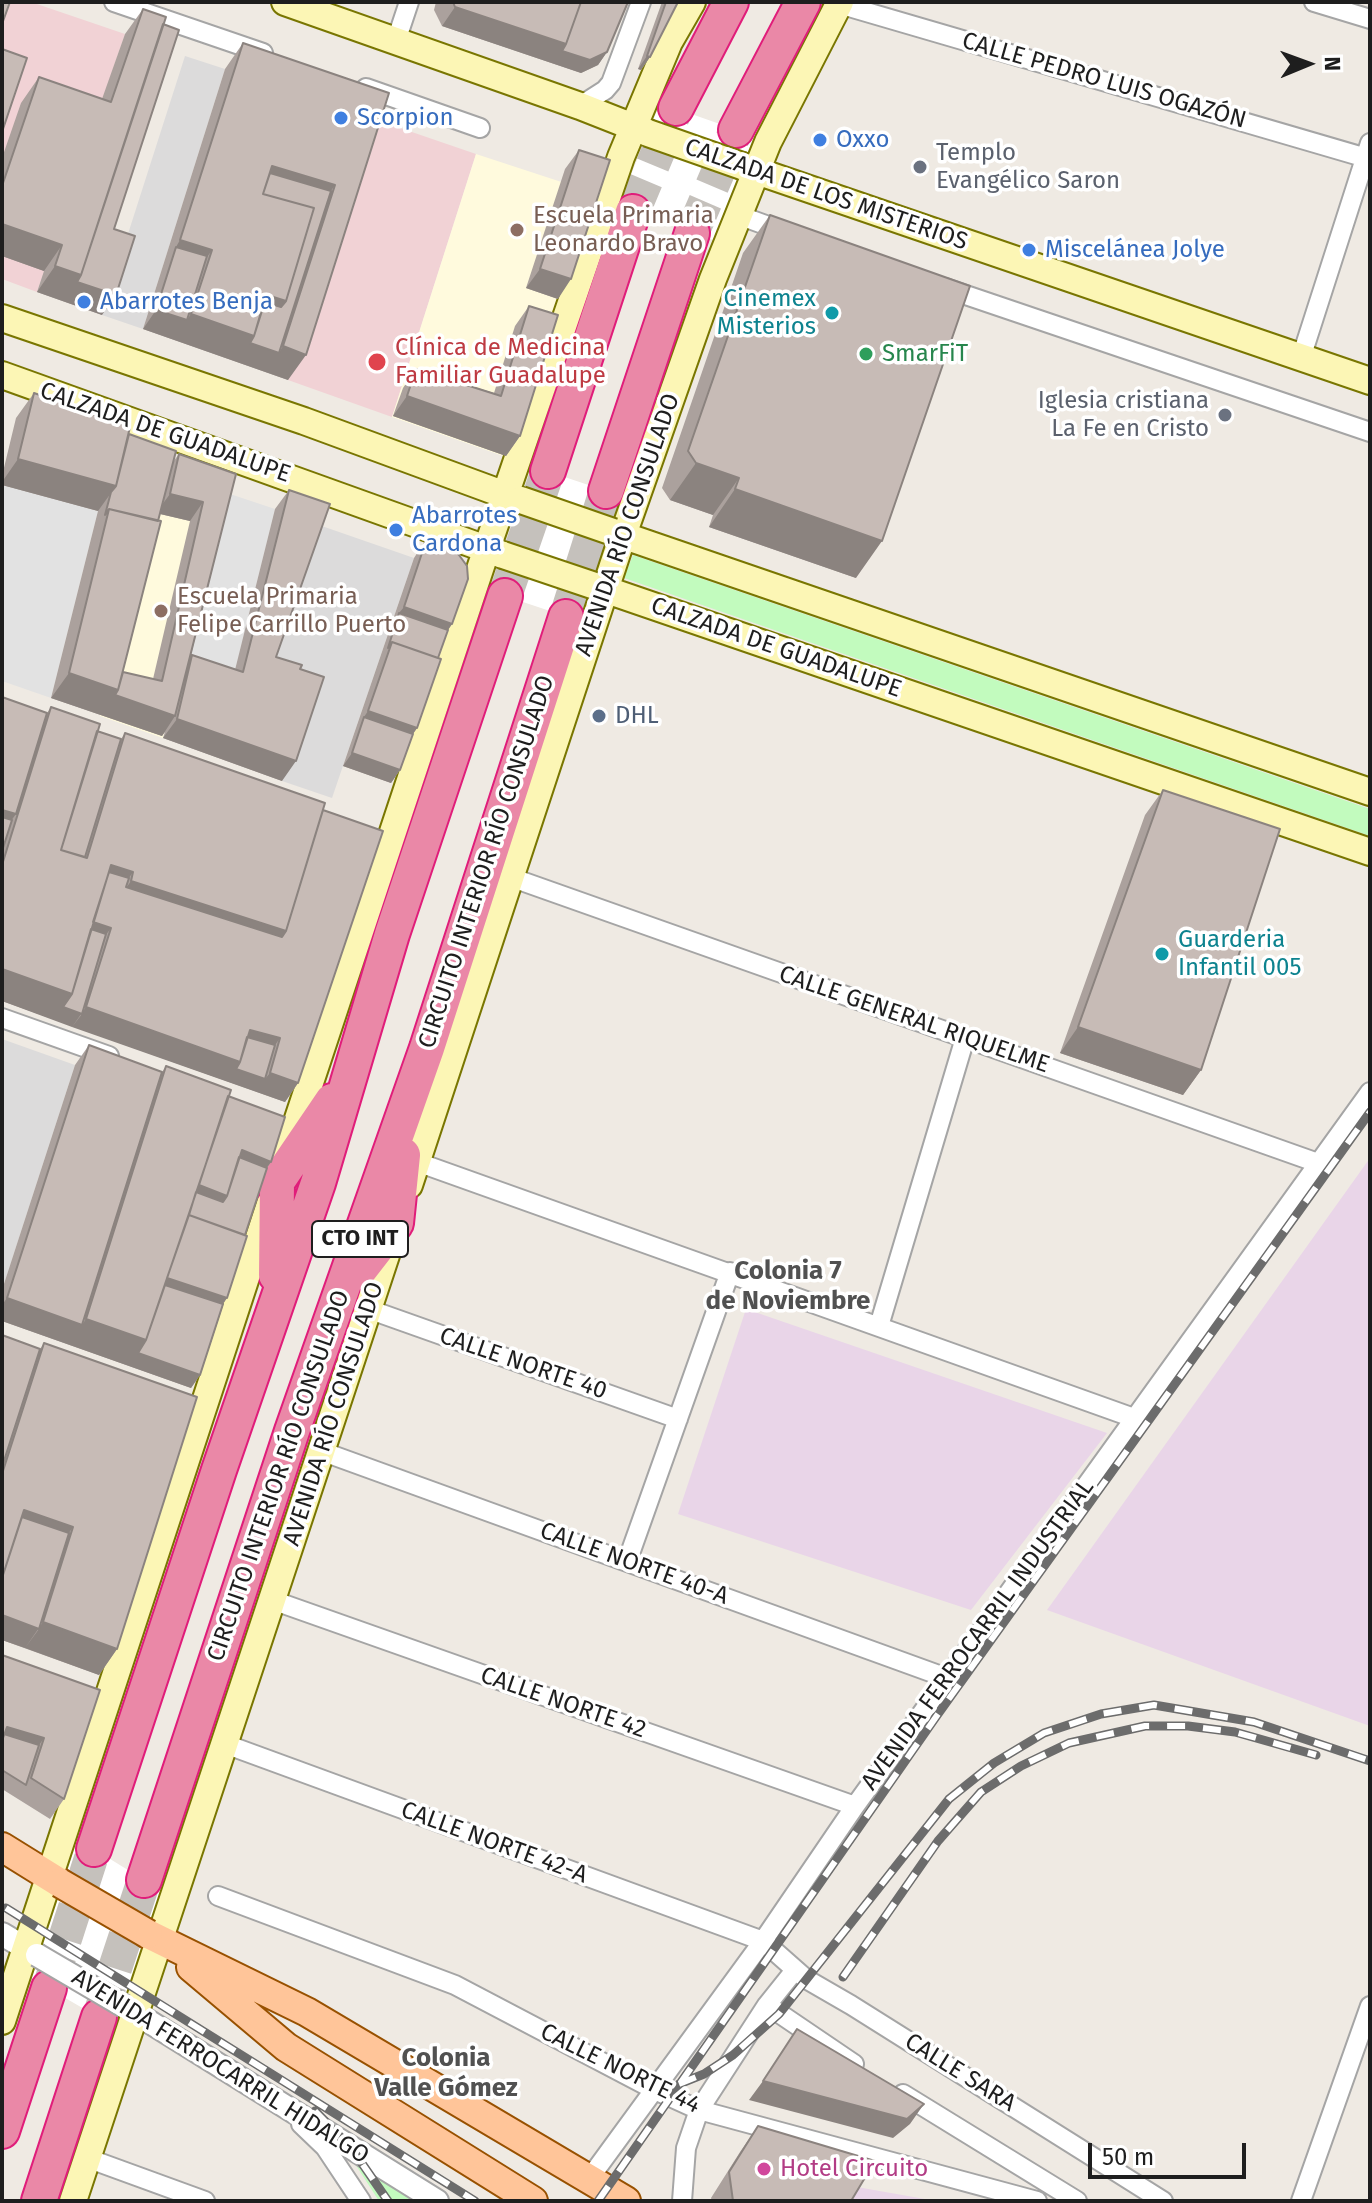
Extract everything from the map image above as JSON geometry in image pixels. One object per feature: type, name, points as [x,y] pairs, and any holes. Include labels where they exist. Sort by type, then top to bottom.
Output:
[{"type":"highway","points":[[676,108],[731,2]]},
{"type":"highway","points":[[736,130],[803,2]]},
{"type":"highway","points":[[548,471],[633,212]]},
{"type":"highway","points":[[606,491],[692,233]]},
{"type":"highway","name":"CTO INT","points":[[94,1849],[330,1145],[392,934],[505,596]]},
{"type":"highway","name":"CIRCUITO INTERIOR RÍO CONSULADO","points":[[144,1880],[292,1431],[354,1302],[409,1103],[566,617]]},
{"type":"highway","points":[[275,1309],[277,1182],[348,1077]]},
{"type":"highway","points":[[354,1302],[396,1223],[409,1103]]},
{"type":"highway","points":[[2,2131],[49,1988]]},
{"type":"highway","name":"CTO INT","points":[[39,2201],[119,2012]]},
{"type":"main road","name":"CALZADA DE LOS MISTERIOS","points":[[285,2],[749,169],[1370,381]]},
{"type":"main road","points":[[2,2021],[8,1980],[31,1952],[55,1880],[99,1698],[194,1411],[277,1182],[289,1120],[384,837],[495,551],[669,42],[692,2]]},
{"type":"main road","name":"AVENIDA RÍO CONSULADO","points":[[396,1223],[510,877],[618,533],[738,215],[749,169],[839,3]]},
{"type":"main road","points":[[2,318],[304,421],[513,498],[1370,792]]},
{"type":"main road","name":"CALZADA DE GUADALUPE","points":[[3,378],[600,588],[1370,852]]},
{"type":"main road","name":"AVENIDA RÍO CONSULADO","points":[[73,2201],[87,2158],[119,2012],[154,1938],[225,1744],[321,1451],[354,1302]]},
{"type":"main road","points":[[2,1847],[154,1938],[307,2012],[626,2201]]},
{"type":"main road","points":[[154,1938],[286,2047],[533,2201]]},
{"type":"street","points":[[114,2],[274,57]]},
{"type":"street","points":[[396,41],[409,2]]},
{"type":"street","points":[[580,106],[611,83],[641,2]]},
{"type":"street","points":[[1314,2],[1370,19]]},
{"type":"street","name":"CALLE PEDRO LUIS OGAZÓN","points":[[839,3],[1368,153]]},
{"type":"street","points":[[348,82],[480,128]]},
{"type":"street","points":[[1301,358],[1368,153]]},
{"type":"street","name":"CALZADA DE LOS MISTERIOS","points":[[738,215],[796,236]]},
{"type":"street","name":"CALZADA DE LOS MISTERIOS","points":[[927,282],[1370,432]]},
{"type":"street","name":"CALLE GENERAL RIQUELME","points":[[510,877],[1318,1163]]},
{"type":"street","points":[[2,1018],[120,1060]]},
{"type":"street","points":[[879,1326],[965,1038]]},
{"type":"street","name":"AVENIDA FERROCARRIL INDUSTRIAL","points":[[589,2179],[763,1941],[855,1806],[1370,1092]]},
{"type":"street","points":[[417,1162],[1134,1418]]},
{"type":"street","points":[[627,1562],[730,1272]]},
{"type":"street","name":"CALLE NORTE 40","points":[[354,1302],[678,1419]]},
{"type":"street","name":"CALLE NORTE 40-A","points":[[321,1451],[947,1678]]},
{"type":"street","name":"CALLE NORTE 42","points":[[272,1600],[855,1806]]},
{"type":"street","name":"CALLE NORTE 42-A","points":[[225,1744],[763,1941]]},
{"type":"street","name":"CALLE NORTE 44","points":[[218,1896],[455,1985],[699,2110],[1037,2201]]},
{"type":"street","name":"AVENIDA FERROCARRIL HIDALGO","points":[[2,1934],[119,2012],[282,2105],[437,2201]]},
{"type":"street","name":"CALLE SARA","points":[[763,1941],[795,1970],[1163,2201]]},
{"type":"street","points":[[682,2201],[686,2148],[699,2110],[767,2005],[795,1970]]},
{"type":"street","name":"CALLE SARA","points":[[767,2005],[807,2034],[1077,2201]]},
{"type":"street","points":[[1301,2201],[1370,2006]]},
{"type":"street","points":[[1351,2061],[1370,2067]]},
{"type":"street","points":[[282,2105],[325,2147],[361,2201]]},
{"type":"street","points":[[87,2158],[205,2201]]},
{"type":"shaded area","points":[[2,2],[31,2],[125,34],[37,292],[2,279]]},
{"type":"shaded area","points":[[185,56],[225,69],[143,329],[102,315]]},
{"type":"shaded area","points":[[371,118],[476,154],[392,417],[288,380]]},
{"type":"shaded area","points":[[476,154],[595,193],[506,457],[392,417]]},
{"type":"shaded area","name":"Escuela Primaria Felipe Carrillo Puerto","points":[[162,470],[224,492],[163,738],[100,716]]},
{"type":"shaded area","points":[[2,485],[98,511],[51,698],[2,681]]},
{"type":"shaded area","points":[[224,492],[275,509],[230,692],[179,675]]},
{"type":"shaded area","points":[[316,524],[414,558],[332,798],[282,781],[311,697],[262,676]]},
{"type":"shaded area","points":[[2,1039],[75,1065],[2,1290]]},
{"type":"shaded area","points":[[1370,1158],[1370,1726],[1047,1610]]},
{"type":"shaded area","points":[[746,1309],[1107,1433],[971,1610],[678,1514]]},
{"type":"shaded area","points":[[857,2187],[936,2201],[848,2201]]},
{"type":"green space","points":[[633,555],[1370,809],[1370,836],[624,578]]},
{"type":"green space","points":[[352,2159],[418,2201],[379,2201]]},
{"type":"pier","points":[[660,103],[754,136],[713,240],[618,207]]},
{"type":"pier","points":[[532,466],[624,497],[583,622],[490,591]]},
{"type":"pier","points":[[76,1838],[162,1891],[117,2028],[29,1977]]},
{"type":"building","points":[[2,2],[10,2],[2,24]]},
{"type":"building","points":[[453,2],[581,2],[566,44],[455,7]]},
{"type":"building","points":[[581,2],[628,2],[607,52],[590,60],[562,51]]},
{"type":"building","points":[[666,2],[678,2],[650,57],[647,56]]},
{"type":"building","points":[[143,9],[166,17],[81,275],[55,266],[62,245],[2,224],[2,186],[39,77],[111,102]]},
{"type":"building","points":[[163,24],[179,30],[114,229],[135,236],[116,295],[77,282]]},
{"type":"building","points":[[243,43],[389,93],[306,355],[283,346],[335,185],[272,166],[263,194],[314,208],[286,301],[267,295],[254,336],[191,314],[212,250],[180,240]]},
{"type":"building","points":[[2,49],[27,58],[2,132]]},
{"type":"building","points":[[579,150],[610,160],[571,279],[540,269]]},
{"type":"building","points":[[270,173],[331,191],[279,353],[250,343],[264,302],[281,307],[286,301],[314,208],[263,194]]},
{"type":"building","points":[[770,215],[970,286],[882,541],[735,489],[739,478],[696,463],[688,451]]},
{"type":"building","points":[[176,247],[207,256],[187,320],[156,310]]},
{"type":"building","points":[[529,306],[558,315],[520,436],[407,396],[416,369],[501,396]]},
{"type":"building","points":[[34,393],[130,427],[116,486],[18,459]]},
{"type":"building","points":[[129,434],[176,451],[158,521],[109,509],[105,515]]},
{"type":"building","points":[[179,454],[236,474],[175,716],[115,695],[123,672],[162,681],[203,502],[170,494]]},
{"type":"building","points":[[289,490],[330,504],[276,657],[302,665],[300,669],[324,677],[296,761],[177,719],[192,655],[243,672]]},
{"type":"building","points":[[109,509],[161,521],[118,690],[69,673]]},
{"type":"building","points":[[427,538],[447,545],[467,566],[468,579],[452,624],[404,607]]},
{"type":"building","points":[[399,613],[448,630],[438,658],[392,642],[388,648]]},
{"type":"building","points":[[392,642],[441,659],[417,728],[368,711]]},
{"type":"building","points":[[2,697],[47,713],[16,814],[2,810]]},
{"type":"building","points":[[51,707],[100,724],[61,850],[87,858],[125,733],[325,803],[286,931],[131,881],[133,872],[111,865],[72,994],[2,969],[2,865]]},
{"type":"building","points":[[364,717],[413,734],[400,770],[352,753]]},
{"type":"building","points":[[97,731],[121,739],[85,857],[61,850]]},
{"type":"building","name":"Guarderia Infantil 005","points":[[1163,790],[1280,829],[1201,1070],[1078,1027]]},
{"type":"building","points":[[323,810],[383,831],[298,1083],[270,1073],[280,1038],[250,1030],[240,1062],[86,1007],[111,928],[93,922],[109,872],[129,878],[126,887],[282,937]]},
{"type":"building","points":[[2,817],[12,820],[2,851]]},
{"type":"building","points":[[91,929],[106,934],[82,1014],[63,1007],[72,994]]},
{"type":"building","points":[[247,1037],[275,1045],[265,1079],[236,1069]]},
{"type":"building","points":[[89,1045],[162,1072],[82,1325],[7,1298]]},
{"type":"building","points":[[166,1066],[231,1090],[146,1340],[86,1319]]},
{"type":"building","points":[[228,1096],[285,1117],[271,1162],[242,1150],[227,1196],[199,1185]]},
{"type":"building","points":[[239,1157],[267,1168],[245,1235],[189,1215],[196,1192],[223,1202]]},
{"type":"building","points":[[189,1215],[247,1236],[227,1298],[167,1278]]},
{"type":"building","points":[[165,1285],[223,1304],[200,1375],[138,1353],[146,1340]]},
{"type":"building","points":[[2,1335],[40,1349],[2,1467]]},
{"type":"building","points":[[44,1343],[197,1397],[117,1649],[43,1622],[73,1527],[24,1510],[2,1578],[2,1474]]},
{"type":"building","points":[[22,1517],[69,1533],[39,1629],[2,1615],[2,1578]]},
{"type":"building","points":[[2,1655],[100,1690],[64,1799],[31,1778],[44,1738],[7,1727],[2,1738]]},
{"type":"building","points":[[4,1734],[39,1745],[26,1785],[2,1770]]},
{"type":"building","points":[[797,2029],[924,2104],[907,2119],[763,2081]]},
{"type":"building","points":[[758,2126],[875,2161],[851,2201],[733,2201],[729,2172]]},
{"type":"tunnel","points":[[633,212],[676,109]]},
{"type":"tunnel","points":[[692,233],[736,130]]},
{"type":"tunnel","points":[[505,596],[548,471]]},
{"type":"tunnel","points":[[566,617],[606,491]]},
{"type":"tunnel","points":[[49,1988],[94,1849]]},
{"type":"tunnel","points":[[99,2017],[144,1880]]},
{"type":"railway","points":[[598,2201],[938,1714],[1370,1112]]},
{"type":"railway","points":[[679,2084],[704,2074],[733,2055],[779,2014],[949,1799],[994,1763],[1044,1733],[1101,1714],[1154,1705],[1254,1722],[1370,1761]]},
{"type":"railway","points":[[843,1977],[938,1841],[981,1792],[1021,1766],[1069,1743],[1145,1726],[1188,1726],[1235,1732],[1316,1755]]},
{"type":"railway","points":[[6,1908],[475,2201]]},
{"type":"railway","points":[[315,2111],[352,2149],[388,2201]]},
{"type":"place","name":"Scorpion","points":[[341,118]]},
{"type":"place","name":"Oxxo","points":[[820,140]]},
{"type":"place","name":"Templo Evangélico Saron","points":[[920,167]]},
{"type":"place","name":"Escuela Primaria Leonardo Bravo","points":[[517,230]]},
{"type":"place","name":"Miscelánea Jolye","points":[[1029,250]]},
{"type":"place","name":"Abarrotes Benja","points":[[84,302]]},
{"type":"place","name":"Cinemex Misterios","points":[[832,313]]},
{"type":"place","name":"SmarFiT","points":[[866,354]]},
{"type":"place","name":"Clínica de Medicina Familiar Guadalupe","points":[[377,362]]},
{"type":"place","name":"Iglesia cristiana La Fe en Cristo","points":[[1225,415]]},
{"type":"place","name":"Abarrotes Cardona","points":[[396,530]]},
{"type":"place","name":"Escuela Primaria Felipe Carrillo Puerto","points":[[161,611]]},
{"type":"place","name":"DHL","points":[[599,716]]},
{"type":"place","name":"Guarderia Infantil 005","points":[[1162,954]]},
{"type":"place","name":"Hotel Circuito","points":[[764,2169]]},
{"type":"district","name":"Colonia 7 de Noviembre","points":[[788,1287]]},
{"type":"district","name":"Colonia Valle Gómez","points":[[446,2074]]}]
